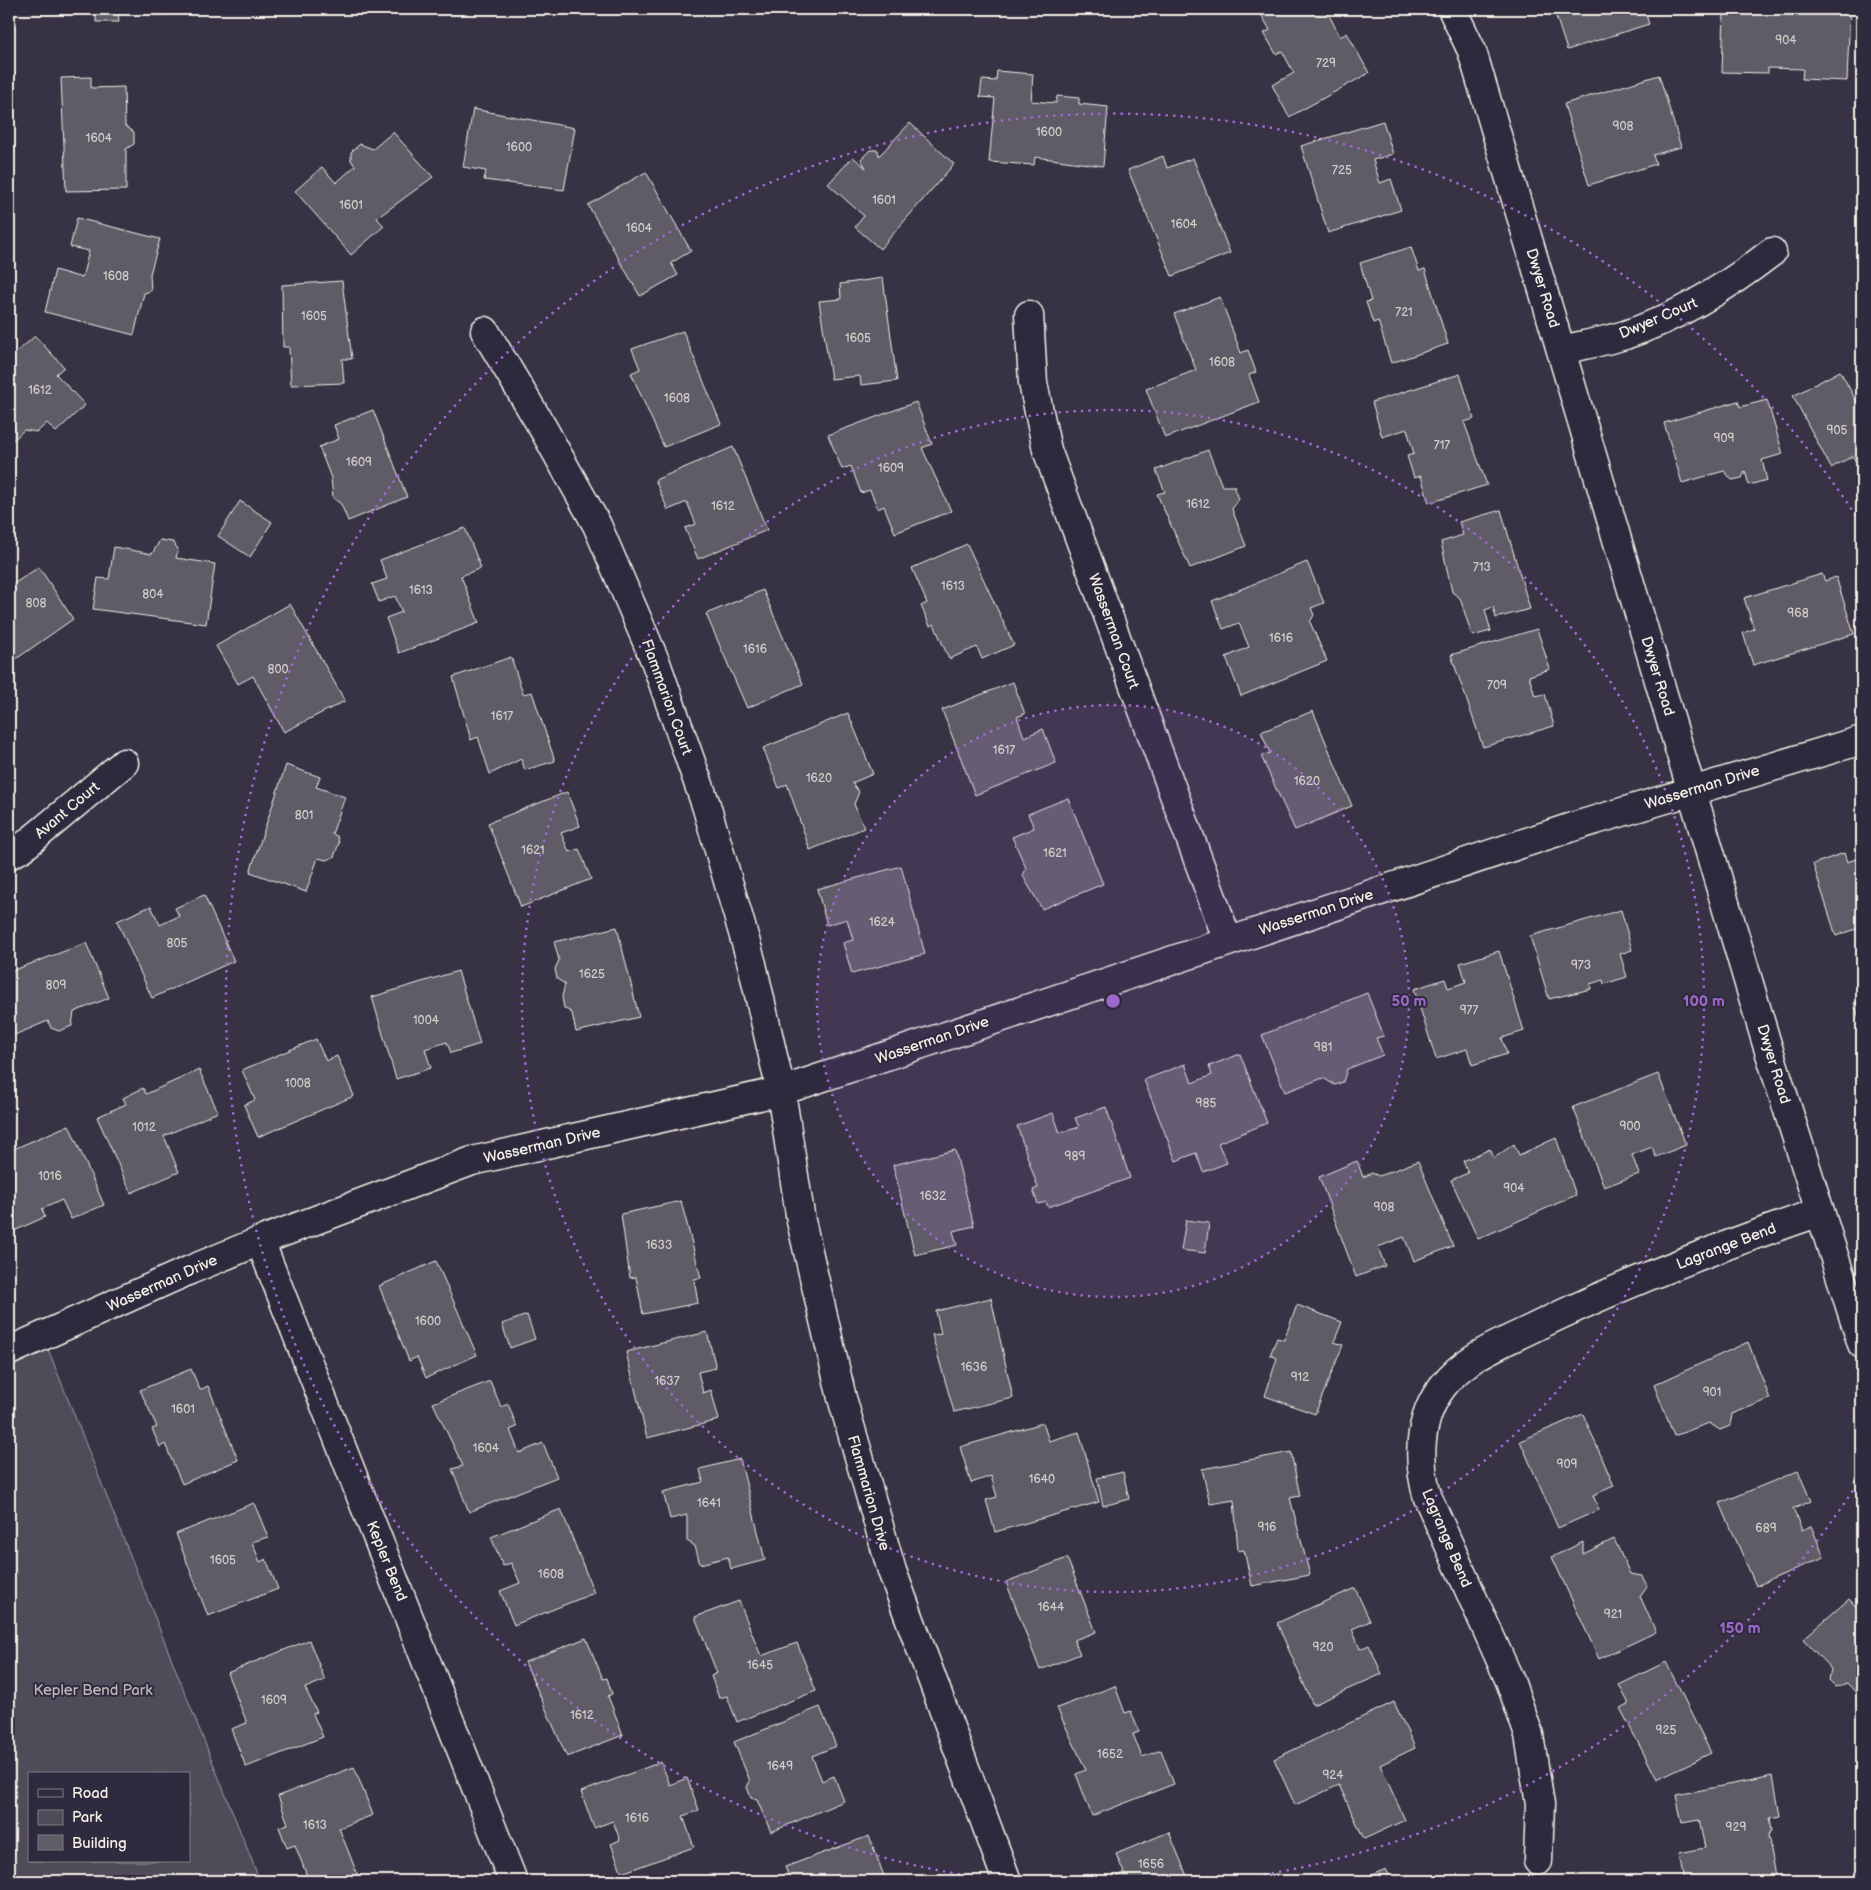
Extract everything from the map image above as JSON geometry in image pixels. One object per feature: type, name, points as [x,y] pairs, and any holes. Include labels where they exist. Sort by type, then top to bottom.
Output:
[{"type":"street","name":"Dwyer Road","points":[[1452,9],[1472,51],[1766,1041],[1862,1344]]},
{"type":"street","name":"Dwyer Court","points":[[1562,350],[1625,334],[1685,310],[1741,276],[1772,252]]},
{"type":"street","name":"Wasserman Court","points":[[1029,315],[1033,384],[1047,450],[1228,941]]},
{"type":"street","name":"Flammarion Court","points":[[485,331],[544,430],[597,525],[656,663],[706,805],[739,917],[752,964],[780,1091]]},
{"type":"street","name":"Wasserman Drive","points":[[9,1351],[190,1270],[260,1241],[472,1161],[780,1091],[1569,828],[1862,740]]},
{"type":"street","name":"Avant Court","points":[[9,855],[22,848],[124,763]]},
{"type":"street","name":"Flammarion Drive","points":[[780,1091],[801,1221],[842,1398],[892,1571],[1007,1881]]},
{"type":"street","name":"Lagrange Bend","points":[[1538,1861],[1540,1804],[1529,1735],[1510,1681],[1428,1498],[1422,1479],[1420,1446],[1428,1415],[1443,1386],[1471,1359],[1588,1301],[1733,1242],[1820,1212]]},
{"type":"street","name":"Kepler Bend","points":[[260,1241],[514,1881]]},
{"type":"green space","name":"Kepler Bend Park","points":[[48,1349],[260,1881],[9,1881],[9,1368]]},
{"type":"building","points":[[96,9],[118,9],[119,22],[96,22]]},
{"type":"building","points":[[153,9],[187,9],[188,14],[154,15]]},
{"type":"building","points":[[1258,9],[1326,9],[1340,37],[1347,33],[1369,73],[1289,117],[1272,85],[1294,73],[1282,51],[1276,54],[1264,33],[1270,30]]},
{"type":"building","points":[[1575,9],[1644,9],[1649,24],[1567,50],[1556,16]]},
{"type":"building","points":[[1763,9],[1786,9],[1786,12],[1812,13],[1812,9],[1850,9],[1847,81],[1802,79],[1803,69],[1768,68],[1768,73],[1722,72],[1724,11],[1763,12]]},
{"type":"building","points":[[997,71],[1033,74],[1031,101],[1056,103],[1057,96],[1079,98],[1079,104],[1108,107],[1103,166],[1035,157],[1034,165],[989,162],[995,98],[980,97],[982,80],[996,81]]},
{"type":"building","points":[[1659,75],[1681,147],[1653,155],[1656,164],[1589,185],[1564,104]]},
{"type":"building","points":[[91,77],[91,88],[124,87],[125,126],[134,132],[134,144],[126,149],[126,190],[66,191],[61,78]]},
{"type":"building","points":[[473,109],[575,128],[564,190],[484,180],[486,171],[463,167]]},
{"type":"building","points":[[1383,121],[1393,154],[1373,160],[1380,183],[1391,179],[1401,210],[1328,233],[1301,146]]},
{"type":"building","points":[[910,123],[954,164],[880,249],[855,227],[864,216],[828,184],[853,157],[866,168],[861,159],[870,150],[878,150],[879,156]]},
{"type":"building","points":[[393,132],[433,177],[377,218],[384,226],[351,255],[295,191],[322,167],[336,183],[355,166],[351,160],[351,152],[360,144],[373,149]]},
{"type":"building","points":[[1163,156],[1167,168],[1193,158],[1230,253],[1172,276],[1128,170]]},
{"type":"building","points":[[646,172],[691,251],[671,263],[678,275],[640,296],[588,205]]},
{"type":"building","points":[[77,218],[160,239],[150,274],[151,291],[144,293],[134,335],[45,312],[55,270],[82,278],[89,251],[70,247]]},
{"type":"building","points":[[1411,247],[1419,271],[1425,269],[1448,344],[1391,363],[1378,321],[1373,323],[1366,302],[1371,301],[1360,263]]},
{"type":"building","points":[[883,278],[897,381],[861,385],[860,376],[831,379],[819,301],[841,299],[840,284]]},
{"type":"building","points":[[342,281],[352,359],[342,359],[344,383],[291,385],[289,347],[283,347],[282,285]]},
{"type":"building","points":[[1220,297],[1241,353],[1248,350],[1256,372],[1249,375],[1259,402],[1165,438],[1146,389],[1196,370],[1174,314]]},
{"type":"building","points":[[683,331],[721,424],[664,447],[631,373],[640,369],[632,349]]},
{"type":"building","points":[[35,336],[64,367],[56,374],[85,405],[56,432],[47,423],[37,432],[24,430],[9,444],[9,359]]},
{"type":"building","points":[[1840,371],[1858,404],[1862,402],[1862,459],[1856,463],[1853,456],[1831,468],[1793,396]]},
{"type":"building","points":[[1460,374],[1474,419],[1464,422],[1487,485],[1429,503],[1421,476],[1414,478],[1407,456],[1414,454],[1407,429],[1382,437],[1372,402]]},
{"type":"building","points":[[1767,400],[1783,454],[1762,460],[1767,480],[1749,485],[1745,471],[1742,478],[1732,480],[1724,471],[1682,483],[1664,423],[1738,401],[1740,407]]},
{"type":"building","points":[[916,402],[932,444],[922,448],[951,511],[895,533],[884,506],[878,509],[870,490],[861,493],[851,466],[842,469],[828,435]]},
{"type":"building","points":[[373,410],[407,497],[348,521],[341,504],[333,498],[331,478],[319,447],[339,439],[334,425]]},
{"type":"building","points":[[733,447],[767,530],[698,559],[685,528],[696,524],[687,502],[668,510],[655,480]]},
{"type":"building","points":[[1208,450],[1222,486],[1234,486],[1239,499],[1232,509],[1246,546],[1190,568],[1157,494],[1165,492],[1156,470]]},
{"type":"building","points":[[240,501],[272,522],[250,557],[218,536]]},
{"type":"building","points":[[1501,510],[1530,609],[1496,618],[1493,607],[1485,610],[1491,631],[1472,636],[1460,598],[1452,592],[1441,542],[1463,535],[1459,522]]},
{"type":"building","points":[[465,528],[481,568],[461,576],[479,623],[399,653],[386,618],[402,612],[395,596],[379,602],[372,584],[387,579],[380,560]]},
{"type":"building","points":[[160,540],[173,542],[178,549],[176,558],[215,564],[206,624],[93,609],[98,578],[109,579],[114,547],[152,554]]},
{"type":"building","points":[[967,544],[1014,645],[982,659],[977,647],[949,659],[934,624],[930,626],[921,606],[927,603],[912,568]]},
{"type":"building","points":[[1307,562],[1324,603],[1311,608],[1314,615],[1310,622],[1327,661],[1241,696],[1226,657],[1249,647],[1239,623],[1223,629],[1212,601]]},
{"type":"building","points":[[39,567],[73,619],[9,664],[9,587]]},
{"type":"building","points":[[1822,574],[1825,581],[1836,577],[1854,634],[1753,665],[1743,633],[1754,629],[1744,598]]},
{"type":"building","points":[[763,590],[803,684],[747,708],[706,614]]},
{"type":"building","points":[[290,604],[345,701],[284,732],[253,676],[238,684],[216,646]]},
{"type":"building","points":[[1537,629],[1550,669],[1529,676],[1535,696],[1545,694],[1554,726],[1483,747],[1451,655]]},
{"type":"building","points":[[511,657],[523,694],[532,692],[555,761],[525,770],[521,759],[490,774],[478,737],[471,740],[453,677]]},
{"type":"building","points":[[1013,682],[1025,714],[1017,717],[1024,737],[1043,729],[1056,763],[975,795],[942,710]]},
{"type":"building","points":[[1313,711],[1352,806],[1295,830],[1261,756],[1270,753],[1261,732]]},
{"type":"building","points":[[848,713],[873,774],[852,783],[859,792],[854,804],[864,828],[810,850],[787,784],[779,788],[763,748]]},
{"type":"building","points":[[286,765],[320,777],[316,787],[345,797],[332,834],[337,836],[339,843],[334,857],[326,860],[318,858],[306,892],[250,872]]},
{"type":"building","points":[[567,792],[580,826],[561,833],[569,852],[579,849],[591,879],[521,907],[488,823]]},
{"type":"building","points":[[1068,798],[1103,884],[1042,909],[1023,876],[1026,868],[1012,837],[1034,828],[1028,814]]},
{"type":"building","points":[[1844,853],[1847,862],[1862,857],[1862,927],[1836,936],[1813,864]]},
{"type":"building","points":[[901,866],[925,954],[852,974],[843,943],[853,940],[847,919],[827,925],[817,889]]},
{"type":"building","points":[[204,895],[234,961],[152,998],[117,921],[151,906],[160,925],[179,916],[175,908]]},
{"type":"building","points":[[1621,910],[1632,950],[1620,954],[1627,977],[1604,984],[1603,980],[1590,984],[1591,989],[1549,999],[1530,936]]},
{"type":"building","points":[[617,927],[639,1017],[576,1032],[572,1013],[564,1008],[562,997],[565,984],[557,979],[555,969],[559,960],[554,942]]},
{"type":"building","points":[[86,943],[109,998],[74,1012],[72,1026],[59,1031],[51,1028],[48,1021],[12,1036],[9,1029],[9,972]]},
{"type":"building","points":[[1499,951],[1524,1031],[1502,1038],[1507,1054],[1472,1065],[1467,1049],[1436,1059],[1414,989],[1445,979],[1448,988],[1466,982],[1460,963]]},
{"type":"building","points":[[458,971],[480,1044],[451,1053],[447,1042],[425,1049],[431,1068],[396,1079],[372,997]]},
{"type":"building","points":[[1367,993],[1384,1036],[1376,1038],[1383,1055],[1347,1069],[1343,1082],[1335,1085],[1323,1078],[1285,1092],[1262,1035]]},
{"type":"building","points":[[1862,1000],[1862,1027],[1854,1003]]},
{"type":"building","points":[[316,1039],[326,1061],[337,1056],[354,1096],[258,1137],[244,1105],[255,1100],[242,1070]]},
{"type":"building","points":[[1240,1054],[1267,1123],[1218,1143],[1227,1163],[1203,1172],[1196,1153],[1176,1161],[1144,1080],[1185,1064],[1192,1083],[1212,1075],[1209,1066]]},
{"type":"building","points":[[199,1070],[218,1112],[164,1136],[179,1172],[131,1193],[97,1117],[126,1104],[123,1098],[143,1088],[146,1094]]},
{"type":"building","points":[[1658,1074],[1686,1145],[1656,1157],[1652,1147],[1632,1155],[1639,1174],[1604,1187],[1573,1107]]},
{"type":"building","points":[[1106,1107],[1130,1178],[1048,1207],[1046,1202],[1038,1204],[1033,1190],[1038,1188],[1017,1126],[1053,1113],[1060,1133],[1079,1127],[1075,1118]]},
{"type":"building","points":[[69,1125],[104,1205],[71,1219],[62,1200],[42,1209],[45,1217],[14,1231],[9,1218],[9,1151]]},
{"type":"building","points":[[1556,1138],[1576,1195],[1478,1239],[1451,1180],[1468,1173],[1463,1161],[1490,1149],[1494,1158],[1514,1144],[1519,1155]]},
{"type":"building","points":[[955,1150],[974,1226],[953,1231],[957,1245],[915,1255],[893,1165]]},
{"type":"building","points":[[1357,1161],[1363,1177],[1372,1173],[1379,1176],[1418,1161],[1453,1246],[1414,1261],[1404,1237],[1378,1247],[1385,1266],[1356,1277],[1319,1177]]},
{"type":"building","points":[[681,1201],[701,1278],[694,1279],[698,1303],[643,1314],[636,1277],[630,1278],[621,1214]]},
{"type":"building","points":[[1186,1220],[1209,1223],[1205,1253],[1181,1250]]},
{"type":"building","points":[[436,1261],[477,1355],[426,1378],[417,1357],[409,1361],[379,1286]]},
{"type":"building","points":[[991,1298],[1013,1398],[954,1412],[932,1335],[941,1334],[936,1311]]},
{"type":"building","points":[[1297,1305],[1342,1322],[1334,1342],[1343,1345],[1315,1414],[1265,1396],[1277,1358],[1270,1355],[1277,1338],[1284,1340]]},
{"type":"building","points":[[527,1315],[535,1339],[510,1348],[502,1324]]},
{"type":"building","points":[[707,1332],[716,1368],[698,1372],[703,1393],[711,1390],[719,1420],[647,1438],[626,1352]]},
{"type":"building","points":[[1748,1342],[1770,1399],[1732,1414],[1730,1426],[1720,1430],[1709,1423],[1674,1436],[1654,1385]]},
{"type":"building","points":[[191,1369],[200,1390],[208,1386],[238,1460],[182,1484],[165,1444],[160,1447],[152,1429],[157,1427],[140,1390]]},
{"type":"building","points":[[490,1381],[501,1407],[508,1404],[517,1427],[510,1430],[519,1453],[543,1443],[557,1477],[469,1512],[452,1469],[463,1466],[433,1403]]},
{"type":"building","points":[[1583,1414],[1614,1486],[1593,1495],[1599,1510],[1558,1528],[1520,1441]]},
{"type":"building","points":[[1043,1423],[1049,1441],[1079,1432],[1099,1502],[995,1532],[986,1500],[997,1497],[991,1476],[971,1483],[960,1447]]},
{"type":"building","points":[[1291,1452],[1300,1496],[1290,1498],[1310,1575],[1252,1586],[1244,1550],[1238,1551],[1234,1500],[1210,1504],[1202,1469]]},
{"type":"building","points":[[740,1459],[765,1560],[731,1569],[728,1557],[700,1564],[695,1546],[687,1541],[687,1515],[670,1519],[663,1492],[703,1482],[700,1469]]},
{"type":"building","points":[[1798,1471],[1811,1501],[1793,1509],[1802,1530],[1811,1526],[1824,1557],[1756,1586],[1720,1503]]},
{"type":"building","points":[[1123,1472],[1129,1499],[1103,1506],[1097,1478]]},
{"type":"building","points":[[254,1503],[268,1537],[252,1542],[260,1562],[266,1559],[278,1589],[208,1616],[176,1534]]},
{"type":"building","points":[[561,1509],[594,1593],[514,1625],[500,1591],[520,1583],[511,1563],[503,1566],[491,1537]]},
{"type":"building","points":[[1614,1539],[1630,1574],[1642,1576],[1647,1586],[1640,1596],[1656,1632],[1599,1659],[1552,1557],[1583,1542],[1583,1554]]},
{"type":"building","points":[[1067,1558],[1096,1632],[1074,1640],[1080,1654],[1040,1670],[1006,1582]]},
{"type":"building","points":[[1355,1588],[1370,1621],[1352,1629],[1360,1649],[1369,1645],[1382,1674],[1313,1705],[1277,1623]]},
{"type":"building","points":[[1849,1599],[1862,1613],[1862,1699],[1847,1683],[1836,1687],[1829,1680],[1831,1669],[1803,1639]]},
{"type":"building","points":[[739,1601],[761,1656],[797,1643],[816,1691],[737,1722],[727,1696],[719,1698],[711,1676],[717,1673],[695,1617]]},
{"type":"building","points":[[586,1638],[603,1679],[607,1678],[612,1694],[608,1696],[623,1735],[567,1757],[525,1662]]},
{"type":"building","points":[[309,1640],[325,1680],[305,1688],[317,1712],[313,1714],[323,1737],[246,1767],[231,1729],[247,1723],[227,1673]]},
{"type":"building","points":[[1666,1662],[1711,1753],[1657,1779],[1620,1708],[1629,1704],[1619,1685]]},
{"type":"building","points":[[1115,1686],[1125,1713],[1131,1711],[1139,1732],[1133,1734],[1142,1757],[1161,1750],[1174,1784],[1092,1816],[1076,1774],[1086,1770],[1057,1708]]},
{"type":"building","points":[[1394,1702],[1415,1748],[1380,1765],[1405,1820],[1364,1839],[1339,1785],[1295,1805],[1274,1759]]},
{"type":"building","points":[[820,1707],[836,1746],[812,1756],[822,1781],[834,1776],[844,1801],[771,1832],[757,1800],[751,1798],[747,1787],[750,1781],[734,1742]]},
{"type":"building","points":[[661,1762],[670,1785],[687,1778],[699,1810],[683,1816],[694,1847],[622,1873],[611,1844],[620,1840],[613,1821],[594,1828],[581,1792]]},
{"type":"building","points":[[354,1767],[373,1815],[339,1828],[360,1881],[309,1881],[295,1845],[287,1848],[279,1827],[288,1824],[278,1796]]},
{"type":"building","points":[[1773,1776],[1780,1816],[1770,1818],[1772,1830],[1768,1835],[1776,1877],[1756,1881],[1684,1881],[1679,1853],[1705,1848],[1699,1820],[1682,1823],[1676,1795]]},
{"type":"building","points":[[1169,1832],[1189,1881],[1120,1881],[1117,1876],[1124,1873],[1116,1854]]},
{"type":"building","points":[[869,1836],[884,1876],[871,1881],[791,1881],[785,1867]]},
{"type":"building","points":[[1386,1869],[1392,1881],[1357,1881]]}]
